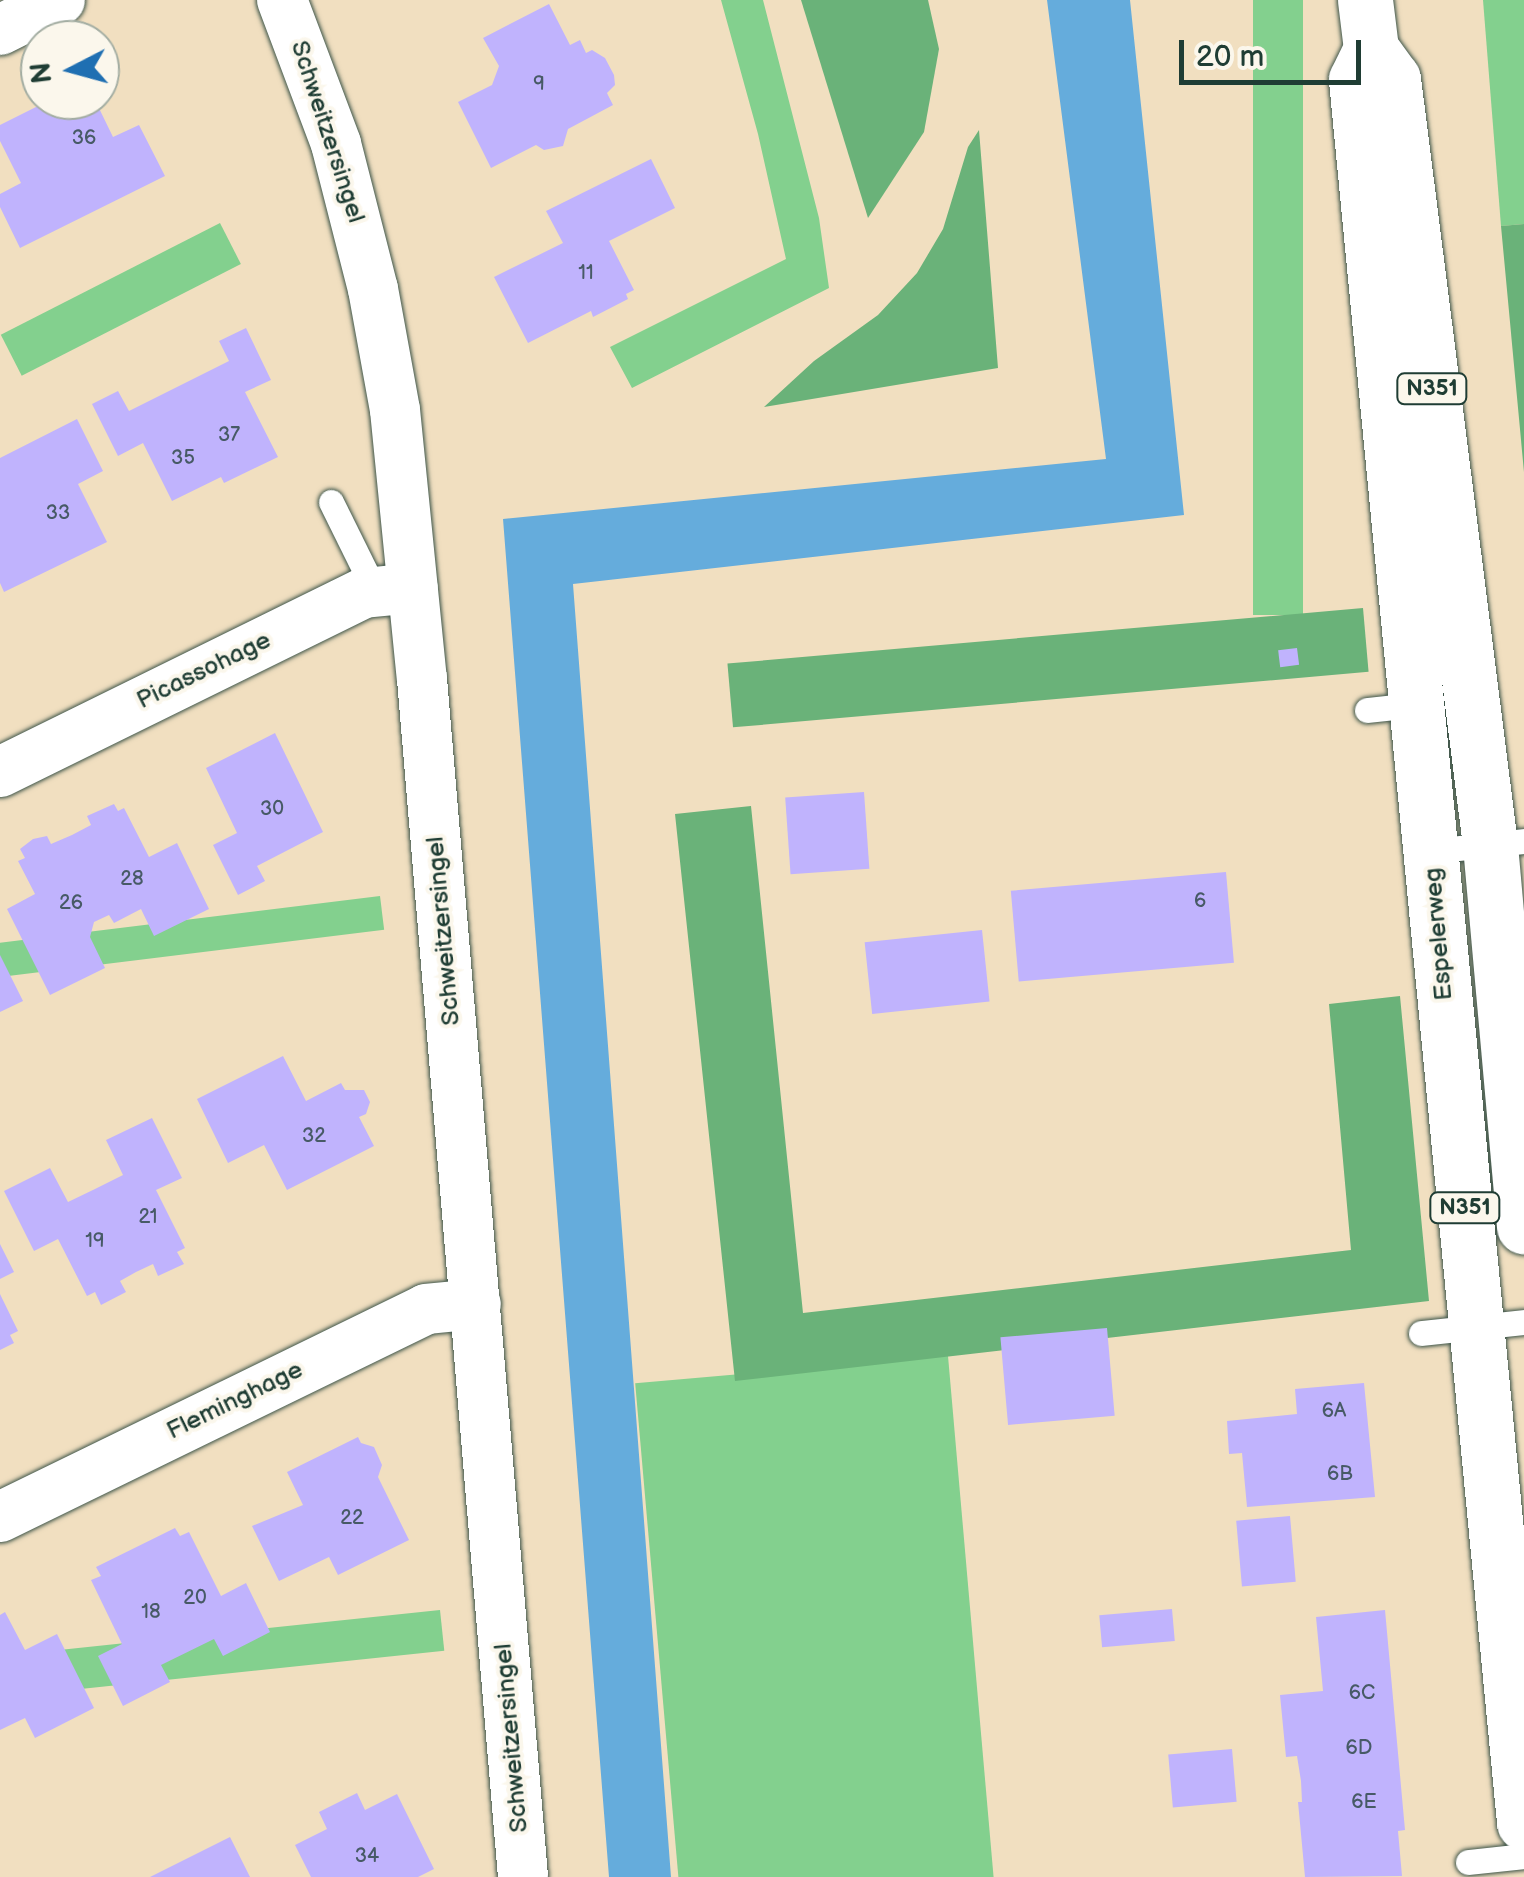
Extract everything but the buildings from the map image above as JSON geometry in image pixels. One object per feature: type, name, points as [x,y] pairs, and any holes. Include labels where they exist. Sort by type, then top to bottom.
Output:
[{"type":"main road","name":"Espelerweg","points":[[1368,24],[1393,79],[1471,699],[1507,843],[1524,1226]]},
{"type":"main road","name":"Espelerweg","points":[[1368,24],[1356,80],[1392,707],[1431,851],[1500,1325],[1524,1824]]},
{"type":"street","points":[[0,30],[60,0]]},
{"type":"street","name":"Schweitzersingel","points":[[282,0],[336,144],[372,289],[394,410],[394,589],[476,1304],[523,1877]]},
{"type":"street","name":"Picassohage","points":[[0,772],[330,608],[394,589]]},
{"type":"street","name":"Fleminghage","points":[[0,1517],[426,1309],[476,1304]]},
{"type":"lane","points":[[330,502],[394,589]]},
{"type":"lane","points":[[1392,707],[1471,699]]},
{"type":"lane","points":[[1431,851],[1507,843]]},
{"type":"lane","points":[[1421,1332],[1500,1325]]},
{"type":"lane","points":[[1468,1862],[1524,1856]]},
{"type":"green space","points":[[721,0],[763,0],[819,218],[829,288],[632,388],[610,347],[786,259],[758,134]]},
{"type":"green space","points":[[801,0],[928,0],[939,49],[924,132],[868,218]]},
{"type":"green space","points":[[1253,0],[1303,0],[1303,615],[1253,615]]},
{"type":"green space","points":[[1483,0],[1524,0],[1524,224],[1501,226]]},
{"type":"green space","points":[[979,130],[998,368],[764,407],[814,361],[878,315],[917,273],[943,229],[968,147]]},
{"type":"green space","points":[[220,223],[241,264],[22,376],[1,335]]},
{"type":"green space","points":[[1524,224],[1524,472],[1501,226]]},
{"type":"green space","points":[[1363,608],[1369,672],[733,727],[727,664]]},
{"type":"green space","points":[[751,806],[803,1313],[1351,1250],[1329,1004],[1400,996],[1429,1301],[735,1381],[675,814]]},
{"type":"green space","points":[[380,896],[384,930],[0,977],[0,943]]},
{"type":"green space","points":[[948,1356],[994,1877],[678,1877],[635,1383]]},
{"type":"green space","points":[[440,1610],[444,1651],[0,1697],[0,1656]]},
{"type":"water","points":[[1047,0],[1130,0],[1184,515],[573,584],[671,1877],[609,1877],[503,519],[1106,459]]}]
